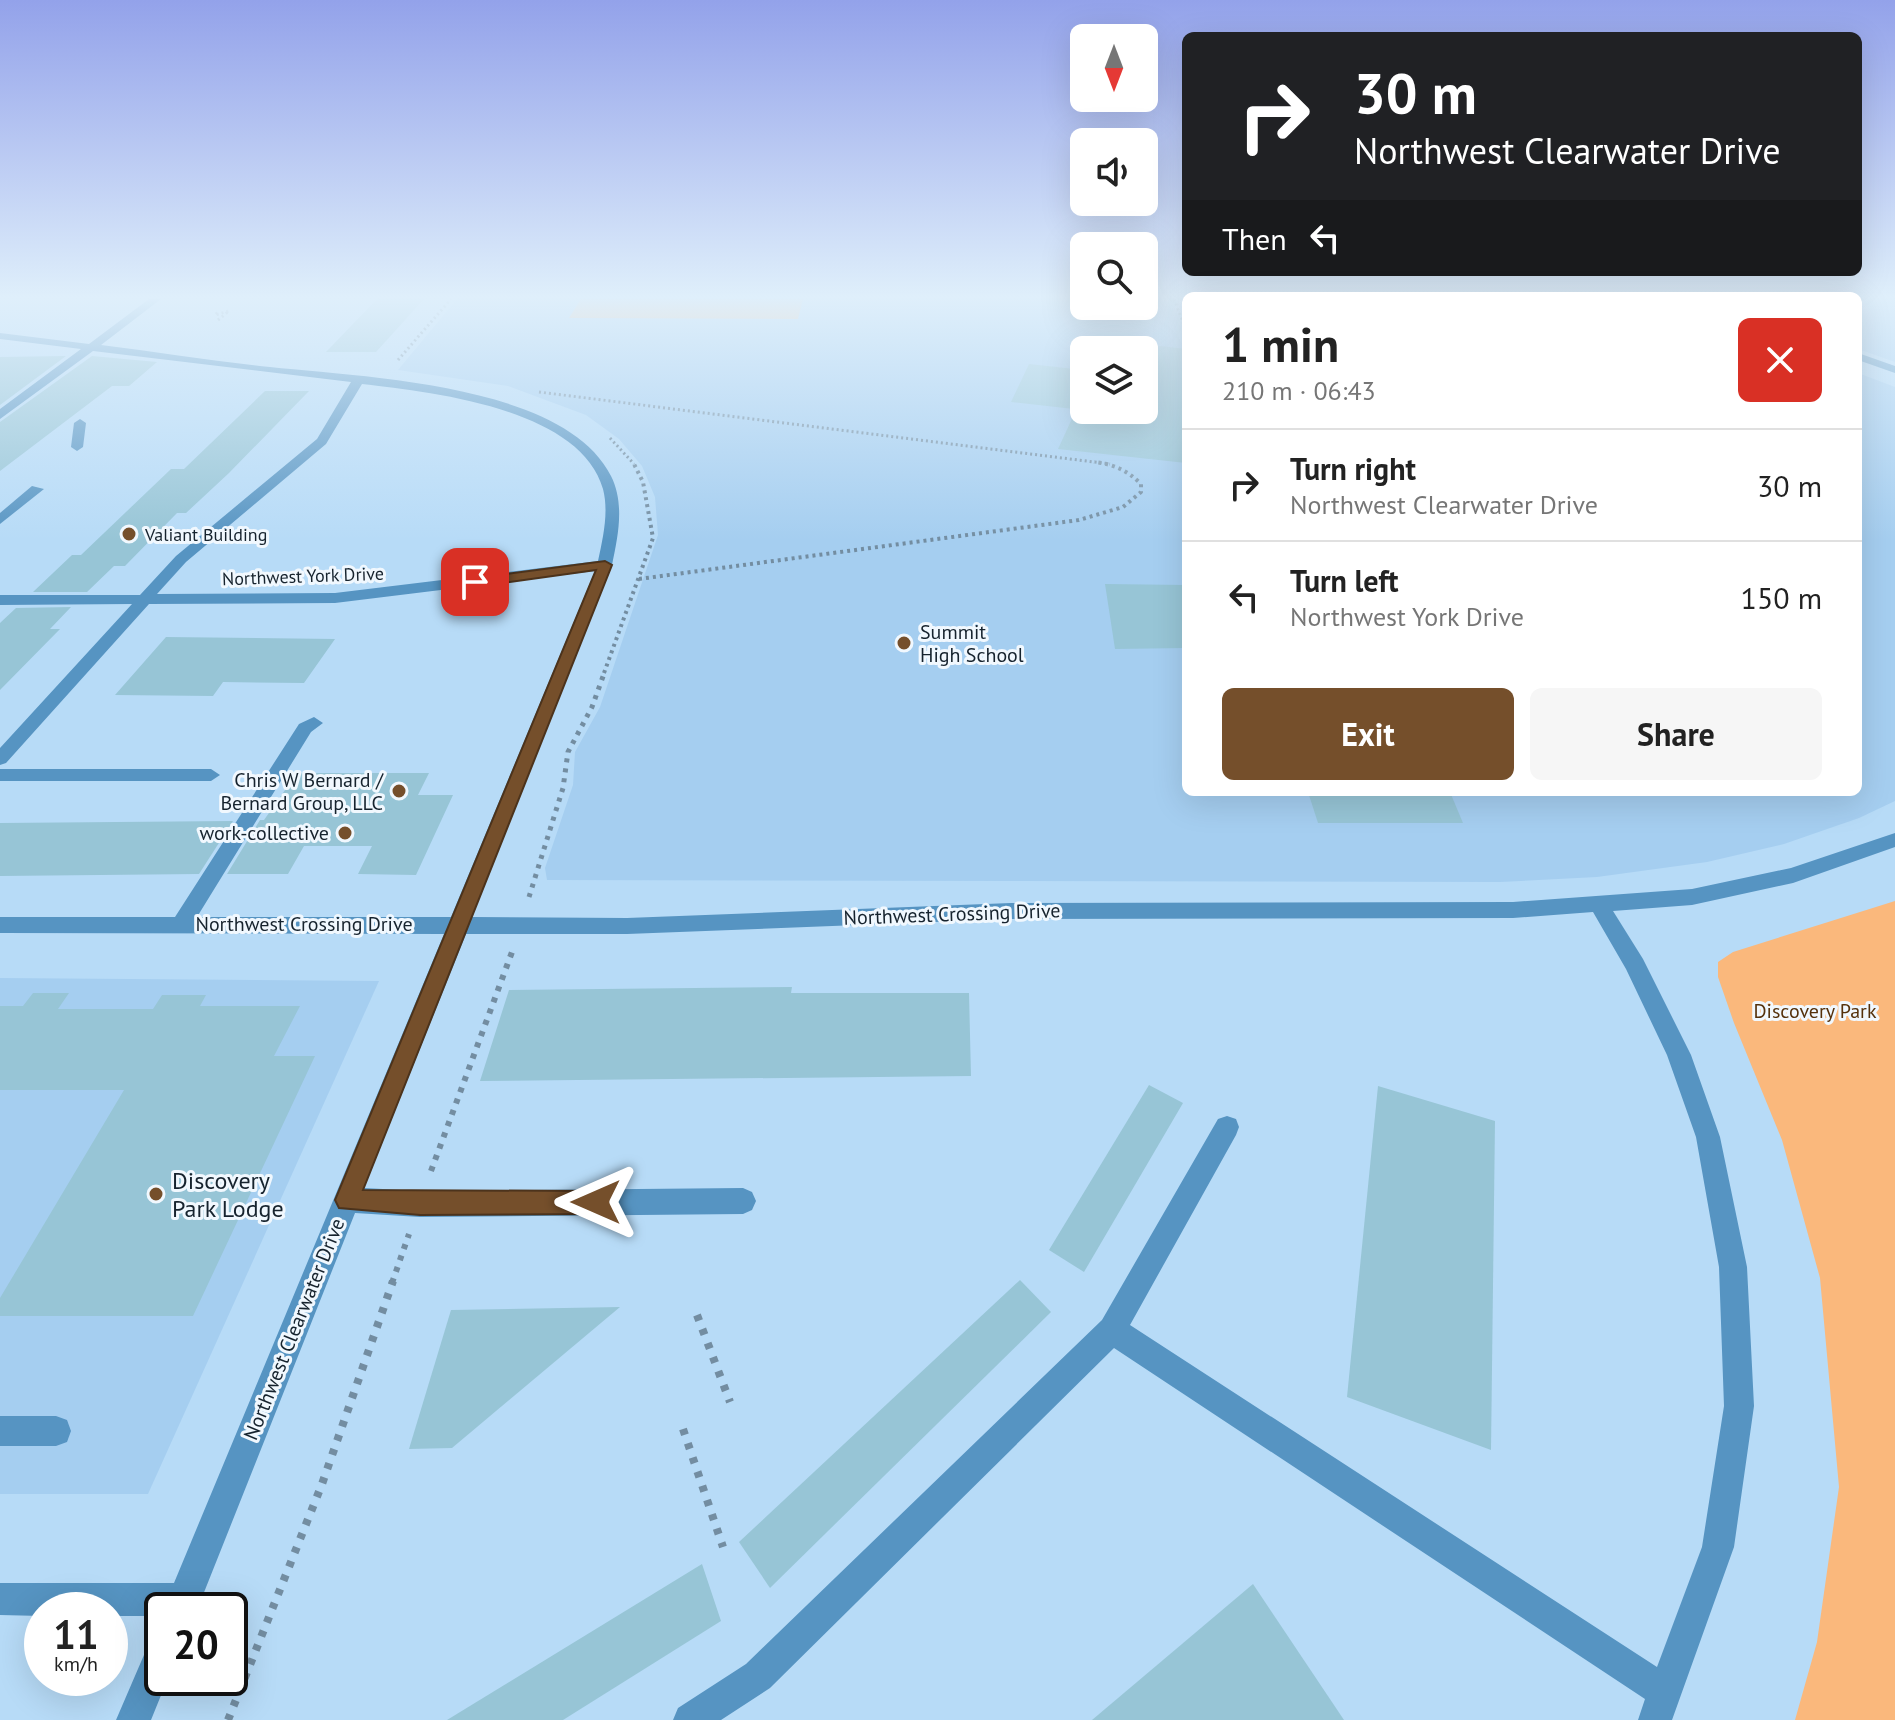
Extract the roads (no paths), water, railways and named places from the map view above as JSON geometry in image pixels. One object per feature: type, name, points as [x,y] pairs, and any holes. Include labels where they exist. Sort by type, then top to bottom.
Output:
[{"type":"street","points":[[0,415],[48,379]]},
{"type":"street","name":"Northwest Clearwater Drive","points":[[188,1592],[605,565],[615,509],[603,475],[583,448],[554,427],[517,411],[464,396],[344,379]]},
{"type":"street","points":[[0,759],[190,551],[322,441],[340,401],[358,381]]},
{"type":"street","points":[[77,447],[80,423]]},
{"type":"street","points":[[0,520],[37,489]]},
{"type":"street","name":"Northwest York Drive","points":[[0,600],[335,598],[605,565]]},
{"type":"street","points":[[181,925],[305,728],[314,723]]},
{"type":"street","points":[[0,775],[211,775]]},
{"type":"street","name":"Northwest Crossing Drive","points":[[0,925],[627,926],[1011,911],[1513,910],[1692,897],[1779,878],[1895,840]]},
{"type":"street","points":[[1112,1330],[1660,1707],[1718,1547],[1739,1406],[1733,1267],[1708,1137],[1679,1055],[1635,965],[1599,905]]},
{"type":"street","points":[[690,1720],[758,1676],[1112,1330],[1227,1127]]},
{"type":"street","points":[[347,1200],[420,1204],[743,1201]]},
{"type":"street","points":[[0,1431],[56,1431]]},
{"type":"street","points":[[0,1599],[144,1604]]},
{"type":"street","points":[[133,1720],[144,1695]]},
{"type":"place","name":"Valiant Building","points":[[129,534]]},
{"type":"place","name":"Summit High School","points":[[904,643]]},
{"type":"place","name":"Chris W Bernard / Bernard Group, LLC","points":[[399,791]]},
{"type":"place","name":"work-collective","points":[[345,833]]},
{"type":"place","name":"Discovery Park Lodge","points":[[156,1194]]},
{"type":"park label","name":"Discovery Park","points":[[1815,1011]]}]
